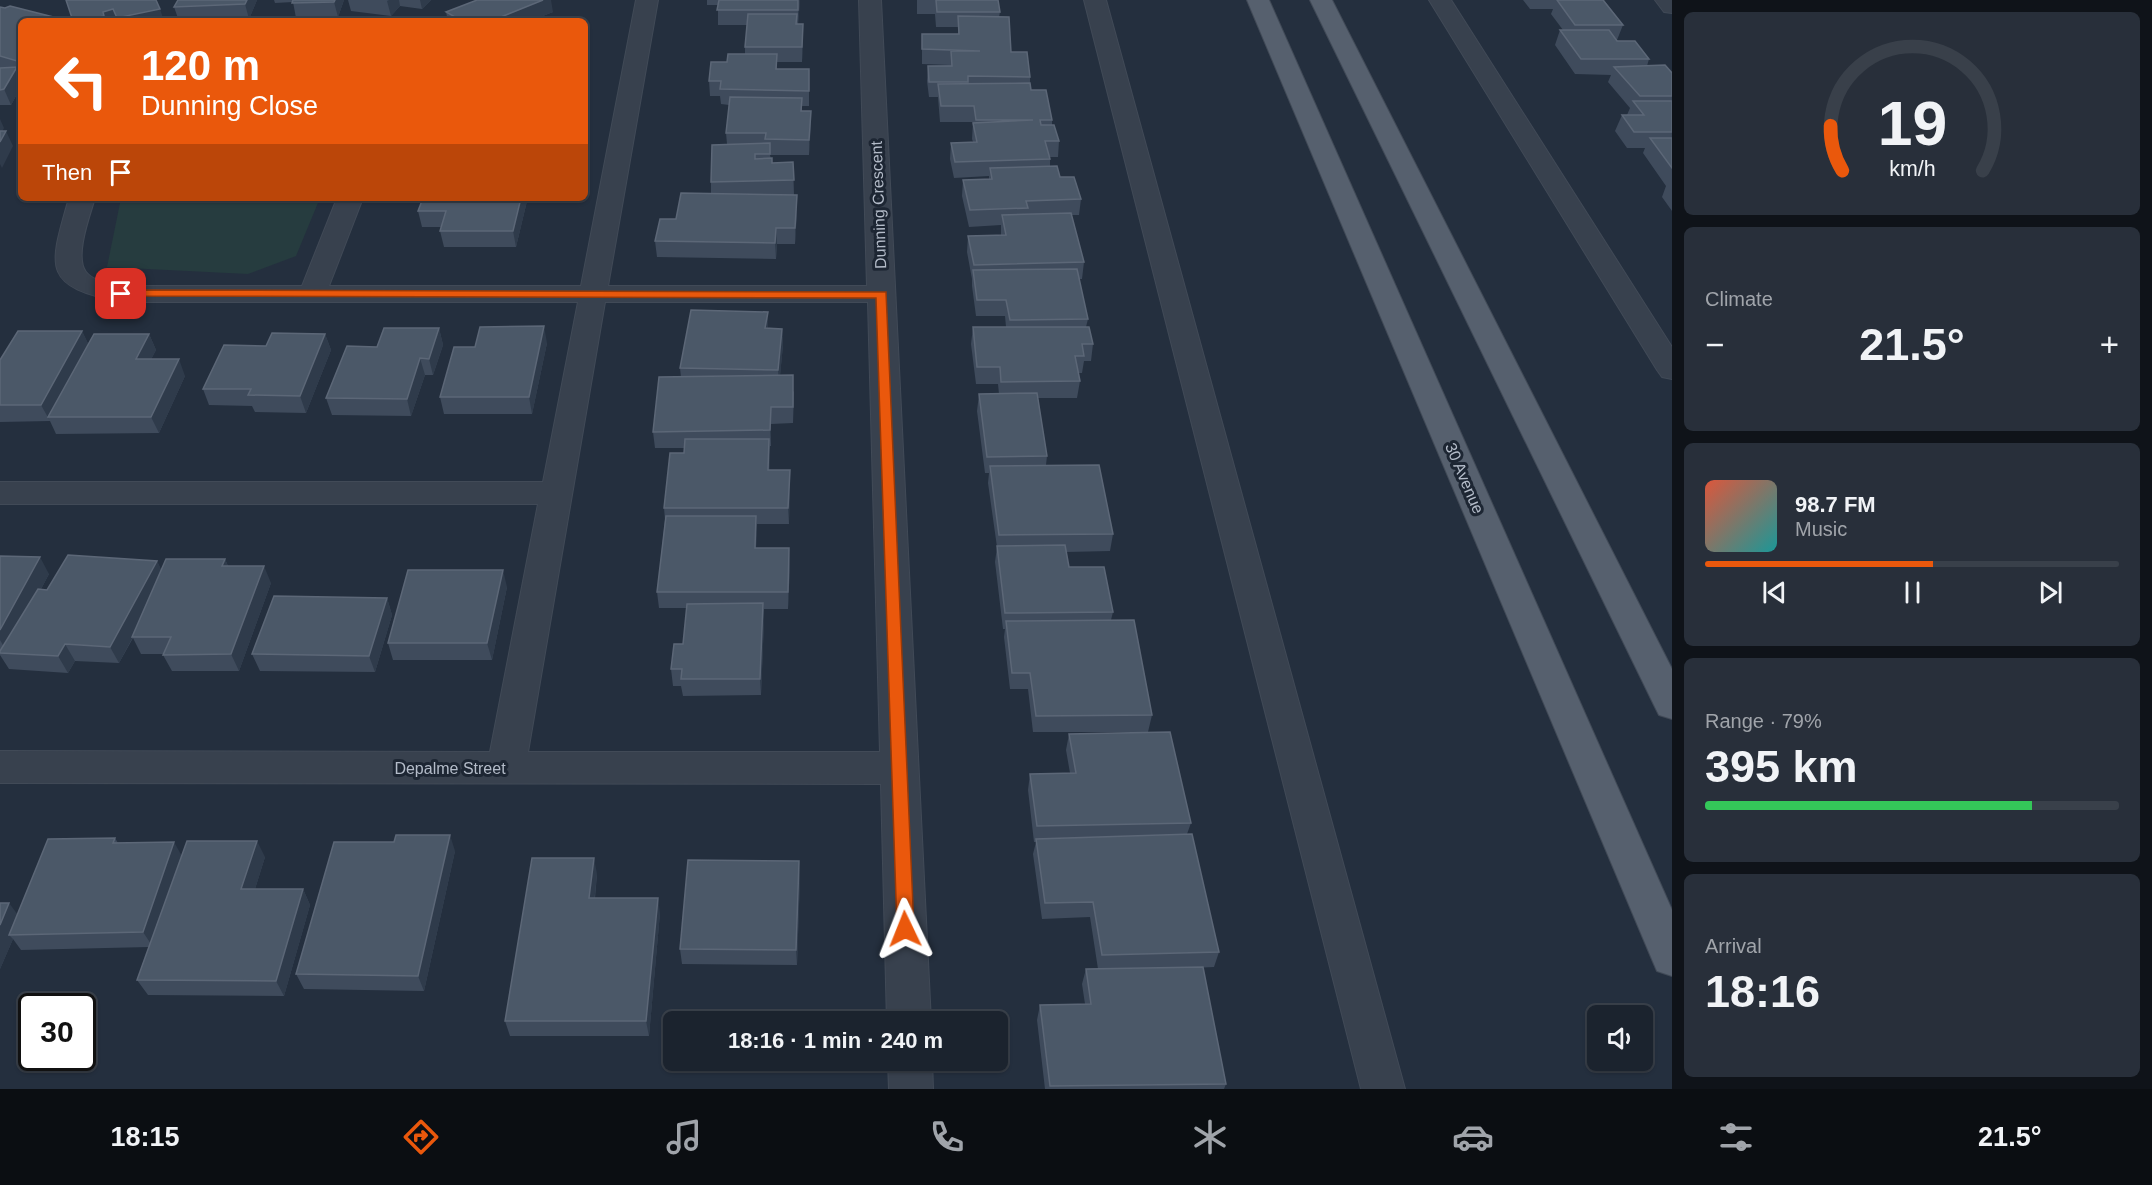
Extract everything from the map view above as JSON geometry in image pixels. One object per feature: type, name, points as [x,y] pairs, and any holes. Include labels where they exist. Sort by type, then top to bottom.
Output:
[{"type":"main road","name":"30 Avenue","points":[[1258,0],[1672,957]]},
{"type":"main road","points":[[1321,0],[1672,705]]},
{"type":"street","points":[[506,768],[647,0]]},
{"type":"street","name":"Dunning Crescent","points":[[870,0],[909,1011]]},
{"type":"street","points":[[1095,0],[1383,1089]]},
{"type":"street","points":[[1440,0],[1668,357]]},
{"type":"street","points":[[1666,0],[1672,7]]},
{"type":"street","points":[[81,201],[67,259],[69,270],[85,285],[121,294],[882,294]]},
{"type":"street","points":[[312,295],[349,201]]},
{"type":"street","points":[[0,494],[556,493]]},
{"type":"street","name":"Depalme Street","points":[[0,767],[899,768]]},
{"type":"street","points":[[910,1071],[911,1089]]},
{"type":"green space","points":[[120,201],[319,201],[296,256],[248,274],[107,267]]},
{"type":"building","points":[[66,0],[156,0],[160,9],[117,18],[113,9],[103,12],[104,16],[72,18]]},
{"type":"building","points":[[178,0],[247,0],[245,4],[174,7]]},
{"type":"building","points":[[293,0],[335,0],[334,2],[292,3]]},
{"type":"building","points":[[477,0],[543,0],[498,18],[457,18],[446,12]]},
{"type":"building","points":[[719,0],[798,0],[798,10],[717,10]]},
{"type":"building","points":[[936,0],[998,0],[1000,12],[937,12]]},
{"type":"building","points":[[1557,0],[1603,0],[1623,25],[1575,25]]},
{"type":"building","points":[[10,6],[57,18],[18,18],[17,61],[0,56],[0,7]]},
{"type":"building","points":[[748,14],[797,14],[796,24],[803,24],[802,47],[745,47]]},
{"type":"building","points":[[958,16],[1009,17],[1011,52],[1027,52],[1030,77],[968,76],[968,82],[929,82],[928,66],[952,66],[951,51],[980,51],[922,49],[922,34],[959,34]]},
{"type":"building","points":[[1560,30],[1609,30],[1617,41],[1635,41],[1649,59],[1581,59]]},
{"type":"building","points":[[728,54],[777,54],[776,69],[809,69],[809,91],[720,89],[721,81],[709,81],[711,62],[727,62]]},
{"type":"building","points":[[1665,65],[1672,73],[1672,96],[1640,96],[1614,67]]},
{"type":"building","points":[[17,67],[4,89],[0,90],[0,68]]},
{"type":"building","points":[[1030,83],[1031,90],[1046,90],[1052,120],[1040,120],[1041,125],[1054,125],[1059,141],[1045,141],[1050,159],[955,162],[951,143],[977,142],[973,123],[1033,120],[976,120],[974,106],[941,106],[938,84]]},
{"type":"building","points":[[730,97],[802,98],[801,111],[811,111],[809,140],[765,139],[766,133],[726,133]]},
{"type":"building","points":[[1633,101],[1672,101],[1672,132],[1634,132],[1622,115],[1644,115]]},
{"type":"building","points":[[0,131],[6,131],[0,142]]},
{"type":"building","points":[[1650,138],[1672,138],[1672,168]]},
{"type":"building","points":[[770,143],[770,154],[755,154],[755,159],[772,158],[772,163],[793,162],[794,180],[711,182],[712,145]]},
{"type":"building","points":[[1057,166],[1060,177],[1074,177],[1081,199],[1026,201],[1028,208],[970,210],[963,180],[992,179],[990,168]]},
{"type":"building","points":[[681,193],[797,195],[795,228],[776,228],[775,243],[655,241],[660,219],[676,219]]},
{"type":"building","points":[[422,201],[520,201],[513,231],[440,231],[446,211],[418,211]]},
{"type":"building","points":[[1071,213],[1084,262],[974,265],[968,236],[1006,235],[1002,215]]},
{"type":"building","points":[[1077,269],[1088,319],[1010,320],[1006,300],[977,300],[973,270]]},
{"type":"building","points":[[691,310],[768,312],[765,328],[782,329],[778,370],[680,368]]},
{"type":"building","points":[[544,326],[529,397],[440,397],[454,347],[475,347],[480,327]]},
{"type":"building","points":[[973,327],[1089,327],[1093,344],[1082,344],[1084,356],[1075,356],[1080,381],[1001,382],[1000,367],[977,367]]},
{"type":"building","points":[[384,328],[439,328],[429,359],[420,358],[407,399],[326,398],[347,346],[377,347]]},
{"type":"building","points":[[18,331],[82,331],[41,405],[0,405],[0,360]]},
{"type":"building","points":[[272,333],[325,334],[300,396],[248,395],[251,389],[203,389],[224,345],[266,346]]},
{"type":"building","points":[[94,334],[149,334],[136,359],[179,359],[151,417],[48,417]]},
{"type":"building","points":[[793,375],[793,407],[771,407],[770,430],[653,432],[659,377]]},
{"type":"building","points":[[1037,393],[1047,456],[987,457],[979,394]]},
{"type":"building","points":[[685,439],[769,439],[768,470],[790,470],[788,508],[664,508],[670,453],[684,453]]},
{"type":"building","points":[[1099,465],[1113,534],[999,535],[990,466]]},
{"type":"building","points":[[666,516],[756,516],[755,548],[789,548],[788,592],[657,592]]},
{"type":"building","points":[[1065,545],[1069,567],[1104,567],[1113,612],[1005,613],[997,546]]},
{"type":"building","points":[[68,555],[157,561],[110,647],[65,644],[58,656],[0,653],[38,589],[47,590]]},
{"type":"building","points":[[0,556],[40,557],[0,630]]},
{"type":"building","points":[[166,559],[225,559],[222,566],[264,566],[231,654],[163,655],[171,637],[132,637]]},
{"type":"building","points":[[408,570],[503,570],[487,643],[388,643]]},
{"type":"building","points":[[274,596],[387,598],[369,656],[252,654]]},
{"type":"building","points":[[763,603],[760,679],[681,679],[682,669],[671,669],[674,644],[683,644],[687,604]]},
{"type":"building","points":[[1134,620],[1152,715],[1036,716],[1030,673],[1012,673],[1006,621]]},
{"type":"building","points":[[1170,732],[1191,823],[1037,826],[1030,774],[1076,773],[1069,734]]},
{"type":"building","points":[[1192,834],[1219,952],[1102,955],[1093,902],[1045,903],[1036,839]]},
{"type":"building","points":[[396,835],[450,835],[418,976],[296,974],[334,842],[394,842]]},
{"type":"building","points":[[115,838],[113,843],[174,842],[143,932],[9,935],[48,839]]},
{"type":"building","points":[[187,841],[257,841],[241,889],[303,889],[276,981],[137,980]]},
{"type":"building","points":[[532,858],[594,858],[589,898],[658,898],[646,1021],[505,1021]]},
{"type":"building","points":[[688,860],[799,861],[796,950],[680,949]]},
{"type":"building","points":[[0,903],[9,903],[0,925]]},
{"type":"building","points":[[1203,967],[1226,1084],[1050,1086],[1040,1005],[1091,1004],[1086,969]]},
{"type":"route","points":[[121,294],[882,294],[905,929]]}]
